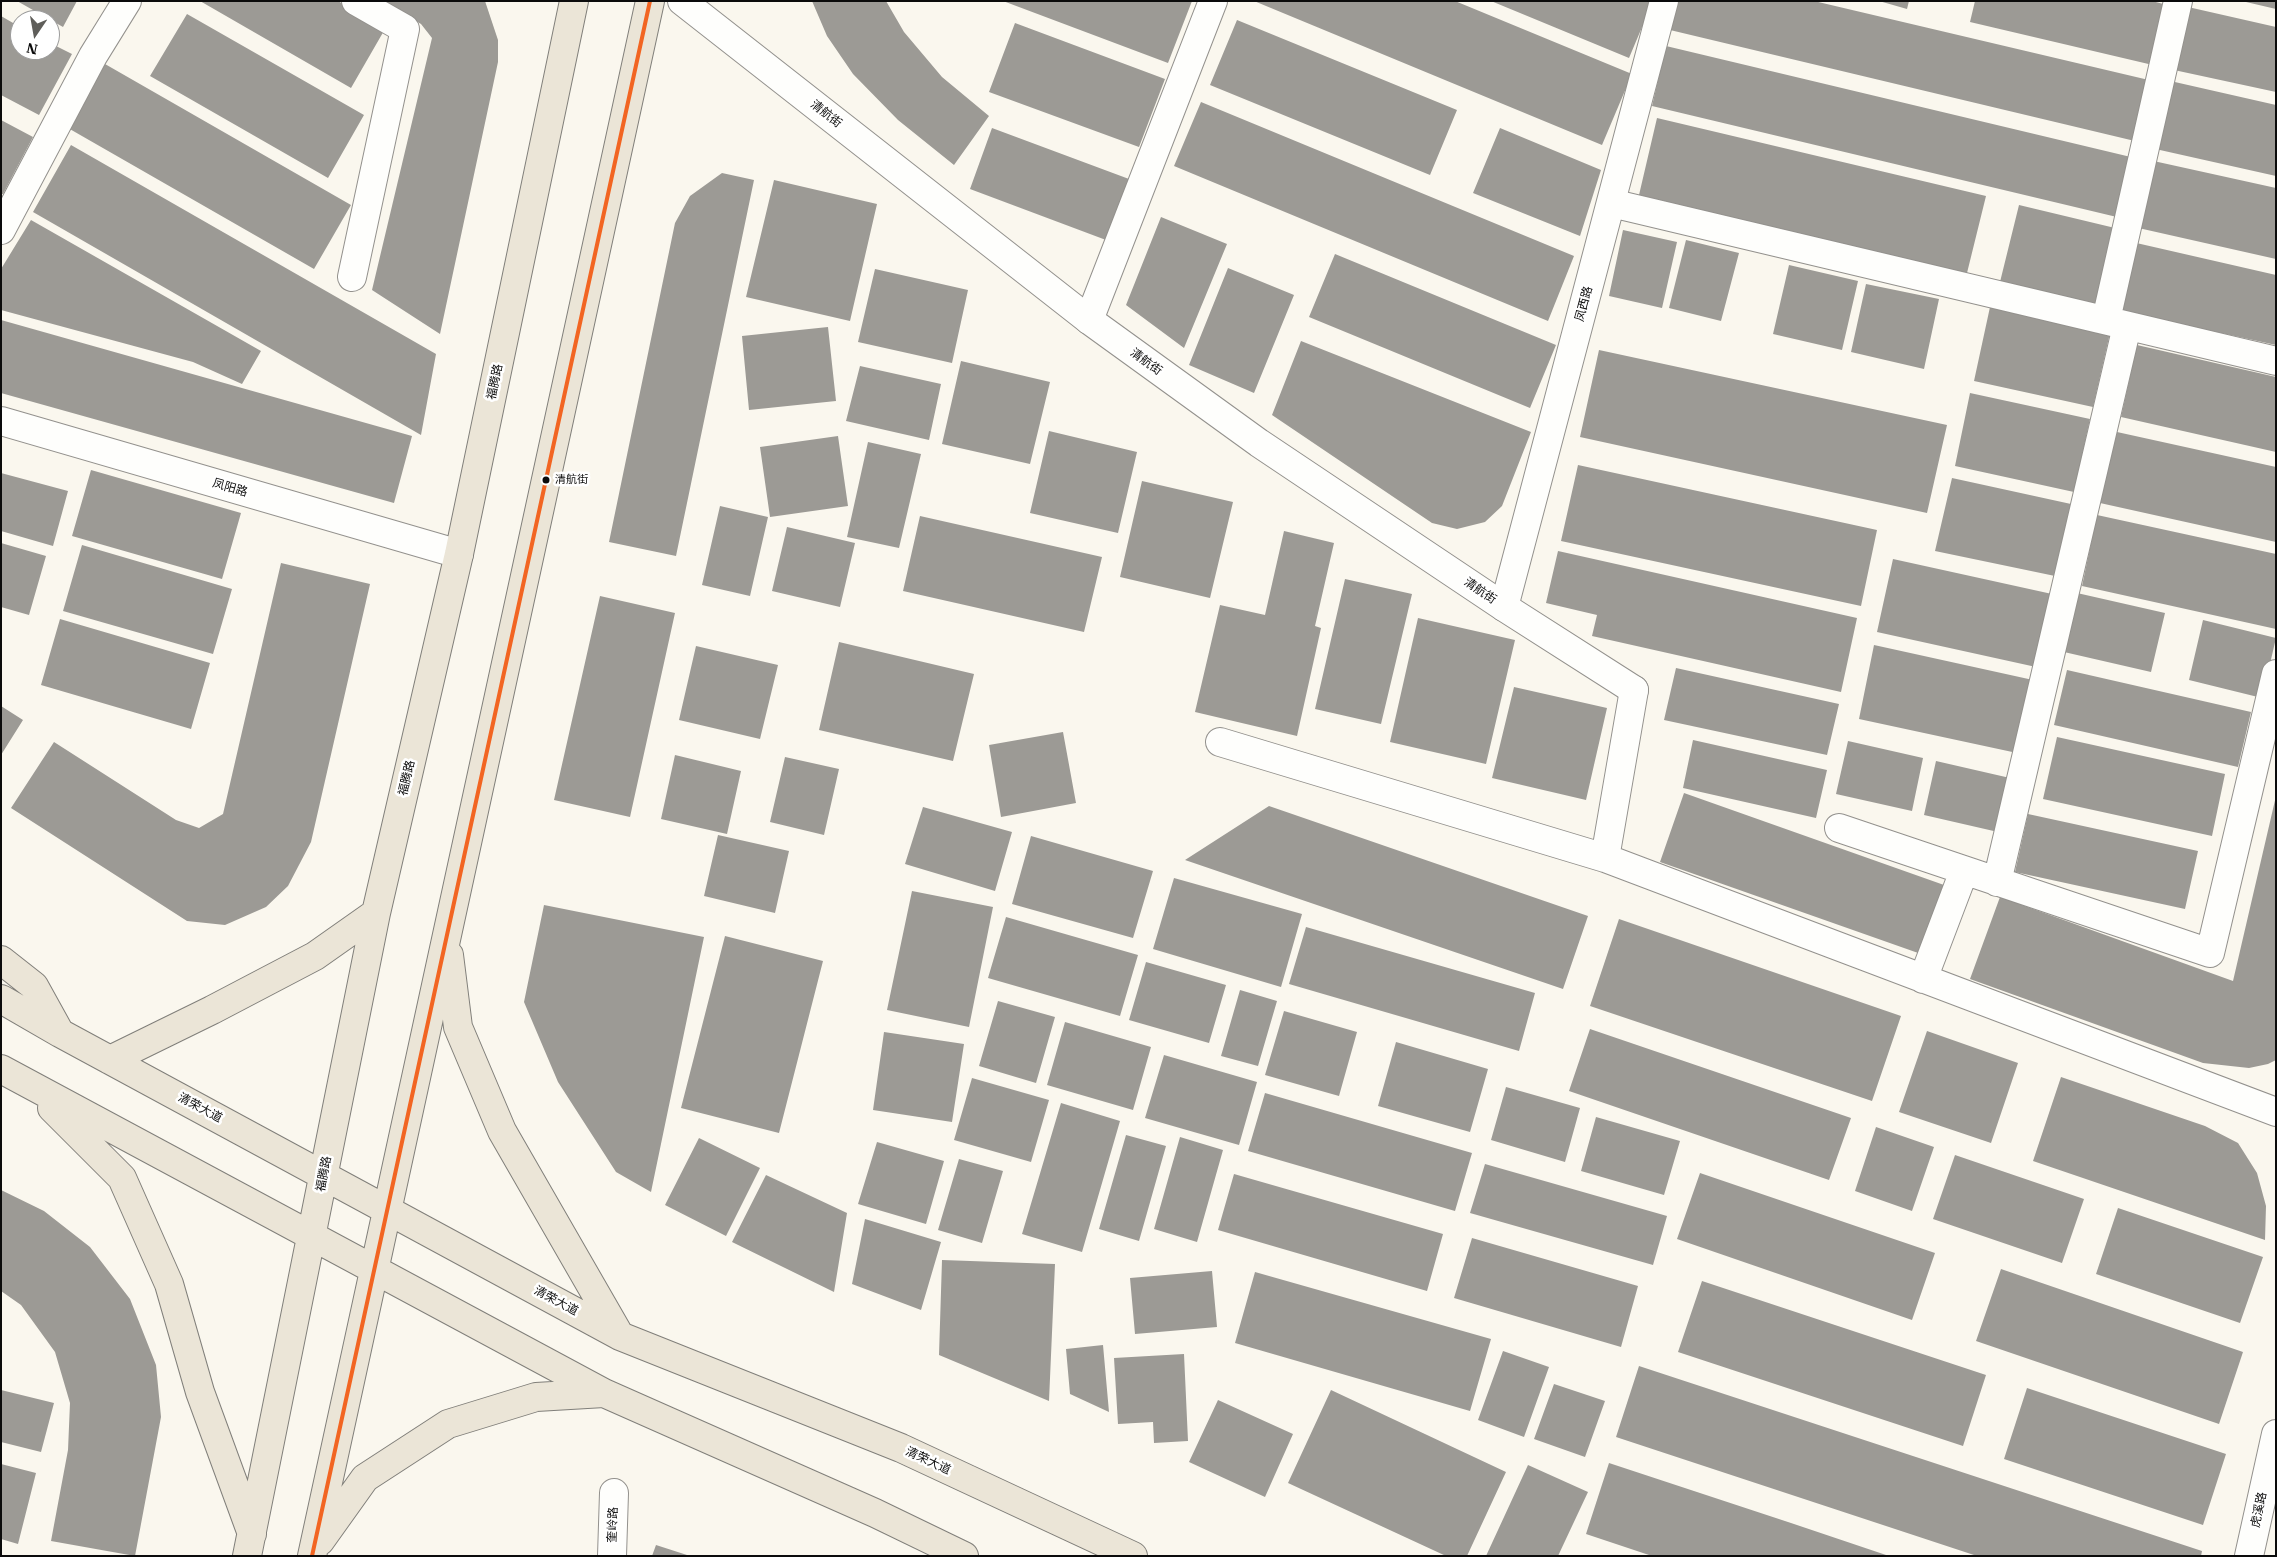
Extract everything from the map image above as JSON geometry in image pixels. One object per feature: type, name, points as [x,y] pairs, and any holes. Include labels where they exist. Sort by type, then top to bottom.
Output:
[{"type":"main road","name":"福腾路","points":[[250,1545],[376,913],[459,554],[574,1]]},
{"type":"main road","points":[[313,1553],[650,1]]},
{"type":"main road","points":[[110,1060],[212,1010],[315,956],[376,913]]},
{"type":"main road","points":[[447,934],[458,1027],[502,1132],[620,1336]]},
{"type":"main road","points":[[1,960],[34,986],[60,1033]]},
{"type":"main road","name":"清荣大道","points":[[1,999],[60,1033],[620,1336],[900,1448],[1133,1556]]},
{"type":"main road","points":[[1,1069],[31,1087],[604,1393],[875,1513],[964,1556]]},
{"type":"main road","points":[[1,1076],[31,1087],[122,1178],[169,1284],[200,1392],[250,1545]]},
{"type":"main road","points":[[313,1553],[365,1478],[448,1424],[536,1397],[604,1393]]},
{"type":"street","points":[[1,230],[94,56],[127,1]]},
{"type":"street","points":[[352,277],[406,29],[356,1]]},
{"type":"street","name":"清航街","points":[[682,1],[1089,320],[1259,443],[1504,607],[1634,690],[1604,858]]},
{"type":"street","points":[[1089,320],[1213,1]]},
{"type":"street","name":"凤西路","points":[[1504,607],[1664,1]]},
{"type":"street","points":[[1997,882],[2117,323],[2178,1]]},
{"type":"street","points":[[1611,203],[2276,361]]},
{"type":"street","name":"凤阳路","points":[[1,421],[459,554]]},
{"type":"street","points":[[1839,828],[2210,953],[2276,674]]},
{"type":"street","points":[[1220,742],[1604,858],[2276,1112]]},
{"type":"street","points":[[1923,978],[1964,871]]},
{"type":"street","name":"虎溪路","points":[[2249,1556],[2276,1434]]},
{"type":"street","name":"奎岭路","points":[[612,1556],[614,1493]]},
{"type":"building","points":[[17,1],[77,1],[63,27],[60,25],[60,10],[33,10]]},
{"type":"building","points":[[200,1],[338,1],[385,29],[351,88]]},
{"type":"building","points":[[388,1],[485,1],[498,40],[498,62],[440,334],[372,290],[432,38],[421,24],[386,4]]},
{"type":"building","points":[[812,1],[886,1],[904,32],[942,77],[989,116],[954,165],[898,120],[853,74],[827,36]]},
{"type":"building","points":[[1003,1],[1192,1],[1168,63]]},
{"type":"building","points":[[1254,1],[1455,1],[1632,74],[1602,145]]},
{"type":"building","points":[[1491,1],[1653,1],[1629,58]]},
{"type":"building","points":[[1677,1],[1814,1],[2153,81],[2139,142],[1670,30]]},
{"type":"building","points":[[1879,1],[1909,1],[1907,9]]},
{"type":"building","points":[[1975,1],[2152,1],[2171,6],[2157,66],[1970,22]]},
{"type":"building","points":[[2276,1],[2276,9],[2246,2]]},
{"type":"building","points":[[2188,7],[2276,27],[2276,92],[2174,70]]},
{"type":"building","points":[[187,14],[364,115],[328,178],[150,76]]},
{"type":"building","points":[[1,16],[10,21],[10,60],[60,60],[60,48],[72,54],[39,115],[1,95]]},
{"type":"building","points":[[1237,20],[1457,110],[1430,175],[1210,85]]},
{"type":"building","points":[[1015,23],[1165,79],[1139,147],[989,92]]},
{"type":"building","points":[[1666,46],[2135,158],[2121,218],[1652,106]]},
{"type":"building","points":[[105,64],[351,205],[314,269],[68,128]]},
{"type":"building","points":[[2166,80],[2276,105],[2276,176],[2151,148]]},
{"type":"building","points":[[1201,102],[1574,256],[1548,321],[1174,166]]},
{"type":"building","points":[[1657,118],[1986,196],[1967,273],[1639,195]]},
{"type":"building","points":[[1,120],[33,137],[3,194],[1,194]]},
{"type":"building","points":[[992,128],[1129,179],[1106,240],[970,189]]},
{"type":"building","points":[[1500,128],[1601,170],[1580,236],[1473,193]]},
{"type":"building","points":[[71,145],[436,354],[421,435],[33,212]]},
{"type":"building","points":[[2149,160],[2276,188],[2276,259],[2134,227]]},
{"type":"building","points":[[722,173],[754,180],[676,556],[609,542],[675,223],[690,196]]},
{"type":"building","points":[[774,180],[877,204],[850,321],[746,297]]},
{"type":"building","points":[[2019,205],[2115,228],[2096,305],[2000,282]]},
{"type":"building","points":[[1161,217],[1227,244],[1184,348],[1126,305]]},
{"type":"building","points":[[31,220],[261,351],[242,384],[193,362],[1,310],[1,269]]},
{"type":"building","points":[[1623,230],[1677,242],[1662,308],[1609,296]]},
{"type":"building","points":[[1686,240],[1739,253],[1721,321],[1669,308]]},
{"type":"building","points":[[2132,242],[2276,275],[2276,345],[2116,310]]},
{"type":"building","points":[[1335,254],[1556,345],[1530,408],[1309,317]]},
{"type":"building","points":[[1789,265],[1858,281],[1842,350],[1773,334]]},
{"type":"building","points":[[1228,268],[1294,295],[1254,393],[1189,365]]},
{"type":"building","points":[[875,269],[968,290],[952,363],[858,342]]},
{"type":"building","points":[[1866,284],[1939,299],[1924,369],[1851,352]]},
{"type":"building","points":[[1990,307],[2110,333],[2093,407],[1974,381]]},
{"type":"building","points":[[1,320],[412,436],[394,503],[1,393]]},
{"type":"building","points":[[828,327],[836,401],[749,410],[742,336]]},
{"type":"building","points":[[1301,341],[1531,432],[1502,506],[1485,522],[1457,529],[1432,523],[1272,415]]},
{"type":"building","points":[[2137,345],[2276,377],[2276,452],[2121,417]]},
{"type":"building","points":[[1599,350],[1947,425],[1927,513],[1580,437]]},
{"type":"building","points":[[961,361],[1050,382],[1030,464],[942,444]]},
{"type":"building","points":[[860,366],[941,384],[929,440],[846,421]]},
{"type":"building","points":[[1970,393],[2090,419],[2074,492],[1955,466]]},
{"type":"building","points":[[1049,431],[1137,452],[1118,533],[1030,513]]},
{"type":"building","points":[[2117,432],[2276,467],[2276,542],[2100,503]]},
{"type":"building","points":[[838,436],[848,506],[770,517],[760,447]]},
{"type":"building","points":[[868,442],[921,454],[899,548],[847,537]]},
{"type":"building","points":[[1578,465],[1877,530],[1861,606],[1561,541]]},
{"type":"building","points":[[91,470],[241,513],[222,579],[72,536]]},
{"type":"building","points":[[1,473],[68,491],[53,546],[1,531]]},
{"type":"building","points":[[1952,478],[2071,504],[2055,576],[1935,551]]},
{"type":"building","points":[[1142,481],[1233,502],[1210,598],[1120,577]]},
{"type":"building","points":[[720,506],[768,517],[750,596],[702,585]]},
{"type":"building","points":[[2097,515],[2276,554],[2276,629],[2082,586]]},
{"type":"building","points":[[920,516],[1102,557],[1084,632],[903,591]]},
{"type":"building","points":[[787,527],[855,543],[840,607],[772,591]]},
{"type":"building","points":[[1284,531],[1334,543],[1315,626],[1321,628],[1297,736],[1195,712],[1220,605],[1265,615]]},
{"type":"building","points":[[1,543],[46,556],[29,615],[1,607]]},
{"type":"building","points":[[82,545],[232,589],[213,654],[63,611]]},
{"type":"building","points":[[1558,551],[1857,618],[1841,692],[1592,636],[1597,615],[1546,603]]},
{"type":"building","points":[[1893,559],[2052,594],[2036,667],[1877,632]]},
{"type":"building","points":[[281,563],[370,584],[311,842],[288,886],[266,907],[225,925],[187,921],[11,808],[54,742],[176,820],[199,828],[223,814]]},
{"type":"building","points":[[1345,579],[1412,594],[1381,724],[1315,709]]},
{"type":"building","points":[[2077,593],[2165,613],[2151,672],[2064,652]]},
{"type":"building","points":[[600,596],[675,613],[630,817],[554,800]]},
{"type":"building","points":[[1418,618],[1515,640],[1486,764],[1390,742]]},
{"type":"building","points":[[60,619],[210,663],[191,729],[41,685]]},
{"type":"building","points":[[2203,620],[2276,638],[2262,698],[2189,680]]},
{"type":"building","points":[[839,642],[974,674],[953,761],[819,730]]},
{"type":"building","points":[[1874,645],[2033,680],[2017,753],[1859,719]]},
{"type":"building","points":[[696,646],[778,665],[760,739],[679,720]]},
{"type":"building","points":[[1676,668],[1839,704],[1827,755],[1664,720]]},
{"type":"building","points":[[2067,670],[2251,712],[2238,767],[2054,725]]},
{"type":"building","points":[[1514,687],[1607,708],[1586,800],[1492,778]]},
{"type":"building","points":[[1,706],[23,720],[1,755]]},
{"type":"building","points":[[1063,732],[1076,803],[1001,817],[989,745]]},
{"type":"building","points":[[2057,737],[2225,774],[2212,836],[2043,799]]},
{"type":"building","points":[[1693,740],[1827,770],[1816,818],[1683,788]]},
{"type":"building","points":[[1848,741],[1923,758],[1912,811],[1836,794]]},
{"type":"building","points":[[675,755],[741,771],[727,834],[661,819]]},
{"type":"building","points":[[785,757],[839,769],[824,835],[770,822]]},
{"type":"building","points":[[1936,761],[2010,778],[1998,832],[1924,815]]},
{"type":"building","points":[[1684,793],[1944,885],[1921,954],[1660,862]]},
{"type":"building","points":[[2276,796],[2276,1060],[2268,1064],[2249,1068],[2203,1063],[1970,979],[2000,897],[2233,981]]},
{"type":"building","points":[[1269,806],[1588,916],[1563,989],[1185,860]]},
{"type":"building","points":[[923,807],[1012,832],[995,891],[905,864]]},
{"type":"building","points":[[2028,814],[2198,851],[2185,909],[2015,872]]},
{"type":"building","points":[[718,835],[789,851],[775,913],[704,896]]},
{"type":"building","points":[[1031,836],[1153,871],[1133,938],[1012,904]]},
{"type":"building","points":[[1174,878],[1302,914],[1281,987],[1153,949]]},
{"type":"building","points":[[912,891],[993,907],[969,1027],[887,1010]]},
{"type":"building","points":[[544,905],[704,937],[651,1192],[616,1172],[558,1082],[524,1002]]},
{"type":"building","points":[[1006,917],[1138,955],[1120,1016],[988,978]]},
{"type":"building","points":[[1619,919],[1901,1016],[1872,1101],[1590,1006]]},
{"type":"building","points":[[1306,927],[1535,993],[1519,1051],[1289,984]]},
{"type":"building","points":[[725,936],[823,961],[779,1133],[681,1108]]},
{"type":"building","points":[[1146,962],[1226,985],[1209,1043],[1129,1020]]},
{"type":"building","points":[[1240,990],[1277,1001],[1258,1066],[1221,1056]]},
{"type":"building","points":[[998,1001],[1055,1017],[1036,1083],[979,1066]]},
{"type":"building","points":[[1284,1011],[1357,1032],[1339,1096],[1265,1075]]},
{"type":"building","points":[[1065,1022],[1151,1047],[1133,1110],[1047,1085]]},
{"type":"building","points":[[1590,1029],[1851,1118],[1829,1180],[1569,1091]]},
{"type":"building","points":[[1927,1031],[2018,1063],[1991,1143],[1899,1112]]},
{"type":"building","points":[[884,1032],[964,1044],[952,1122],[873,1110]]},
{"type":"building","points":[[1396,1042],[1488,1069],[1470,1132],[1378,1106]]},
{"type":"building","points":[[1164,1055],[1257,1082],[1239,1145],[1145,1118]]},
{"type":"building","points":[[2061,1077],[2205,1126],[2238,1143],[2257,1173],[2266,1206],[2265,1240],[2033,1161]]},
{"type":"building","points":[[972,1078],[1049,1100],[1031,1162],[954,1140]]},
{"type":"building","points":[[1506,1087],[1580,1108],[1565,1162],[1491,1140]]},
{"type":"building","points":[[1265,1093],[1472,1153],[1455,1211],[1248,1151]]},
{"type":"building","points":[[1061,1103],[1120,1121],[1082,1252],[1022,1234]]},
{"type":"building","points":[[1596,1117],[1680,1141],[1664,1195],[1581,1171]]},
{"type":"building","points":[[1876,1127],[1934,1147],[1912,1211],[1855,1191]]},
{"type":"building","points":[[1126,1135],[1166,1146],[1139,1241],[1099,1229]]},
{"type":"building","points":[[1180,1137],[1223,1150],[1197,1242],[1154,1229]]},
{"type":"building","points":[[699,1138],[760,1168],[726,1236],[665,1205]]},
{"type":"building","points":[[877,1142],[944,1161],[926,1224],[858,1204]]},
{"type":"building","points":[[1955,1155],[2084,1199],[2062,1263],[1933,1219]]},
{"type":"building","points":[[959,1159],[1003,1171],[982,1243],[938,1230]]},
{"type":"building","points":[[1485,1164],[1667,1216],[1653,1265],[1470,1213]]},
{"type":"building","points":[[1700,1173],[1935,1253],[1912,1320],[1677,1239]]},
{"type":"building","points":[[1234,1174],[1443,1234],[1427,1291],[1218,1230]]},
{"type":"building","points":[[766,1175],[847,1213],[834,1292],[732,1242]]},
{"type":"building","points":[[1,1190],[44,1211],[90,1247],[130,1299],[156,1365],[161,1417],[135,1556],[51,1541],[68,1450],[70,1403],[55,1352],[21,1305],[1,1291]]},
{"type":"building","points":[[2118,1208],[2263,1257],[2240,1323],[2096,1274]]},
{"type":"building","points":[[865,1219],[941,1242],[921,1310],[852,1284]]},
{"type":"building","points":[[1472,1238],[1638,1286],[1621,1347],[1454,1298]]},
{"type":"building","points":[[942,1260],[1055,1264],[1049,1401],[939,1355]]},
{"type":"building","points":[[2001,1269],[2243,1352],[2219,1424],[1976,1341]]},
{"type":"building","points":[[1212,1271],[1217,1327],[1135,1334],[1130,1278]]},
{"type":"building","points":[[1255,1272],[1491,1339],[1470,1411],[1235,1343]]},
{"type":"building","points":[[1702,1281],[1986,1375],[1963,1446],[1678,1352]]},
{"type":"building","points":[[1103,1345],[1109,1412],[1070,1394],[1066,1349]]},
{"type":"building","points":[[1503,1351],[1549,1367],[1524,1437],[1478,1420]]},
{"type":"building","points":[[1184,1354],[1188,1441],[1154,1443],[1153,1422],[1118,1424],[1114,1358]]},
{"type":"building","points":[[1639,1366],[2202,1551],[2201,1556],[1977,1556],[1616,1437]]},
{"type":"building","points":[[1554,1384],[1605,1401],[1585,1457],[1534,1439]]},
{"type":"building","points":[[2027,1388],[2226,1454],[2203,1525],[2004,1459]]},
{"type":"building","points":[[1,1390],[54,1403],[41,1452],[1,1442]]},
{"type":"building","points":[[1331,1390],[1506,1472],[1467,1556],[1446,1556],[1288,1483]]},
{"type":"building","points":[[1218,1400],[1293,1434],[1265,1497],[1189,1462]]},
{"type":"building","points":[[1609,1463],[1889,1556],[1652,1556],[1586,1534]]},
{"type":"building","points":[[1,1464],[36,1473],[18,1544],[1,1539]]},
{"type":"building","points":[[1528,1465],[1588,1492],[1558,1556],[1486,1556]]},
{"type":"building","points":[[656,1545],[687,1555],[687,1556],[652,1556]]},
{"type":"transit line","points":[[312,1556],[650,1]]},
{"type":"place","name":"清航街","points":[[546,480]]}]
